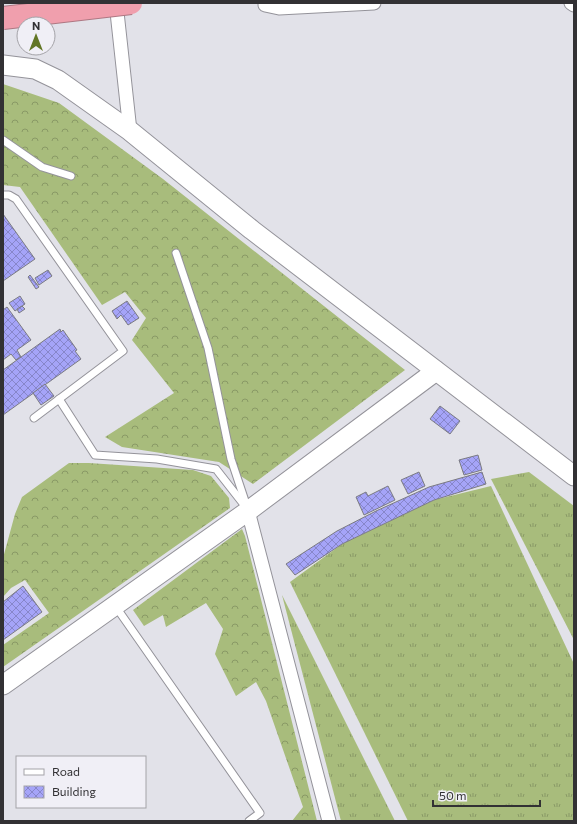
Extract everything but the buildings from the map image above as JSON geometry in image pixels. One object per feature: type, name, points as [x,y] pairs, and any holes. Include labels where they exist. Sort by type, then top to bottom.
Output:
[{"type":"highway","points":[[3,18],[131,3]]},
{"type":"street","points":[[116,3],[130,131]]},
{"type":"street","points":[[265,5],[279,8],[374,3]]},
{"type":"street","points":[[3,65],[36,69],[58,80],[130,131],[252,230],[574,476]]},
{"type":"street","points":[[3,684],[248,511],[436,371]]},
{"type":"street","points":[[248,511],[329,821]]},
{"type":"lane","points":[[3,140],[42,167],[71,176]]},
{"type":"lane","points":[[3,195],[9,195],[16,199],[123,351],[34,418]]},
{"type":"lane","points":[[176,253],[208,348],[231,459],[248,511]]},
{"type":"lane","points":[[59,399],[95,455],[158,459],[216,470],[248,511]]},
{"type":"lane","points":[[114,605],[260,813],[248,821]]},
{"type":"green space","points":[[3,84],[59,103],[163,179],[405,370],[253,484],[219,462],[122,447],[105,437],[174,393],[132,340],[146,318],[125,292],[102,305],[20,187],[3,185]]},
{"type":"green space","points":[[69,463],[193,470],[211,476],[229,498],[230,508],[3,667],[3,645],[49,613],[25,580],[11,588],[3,597],[3,558],[15,514],[22,497]]},
{"type":"green space","points":[[529,472],[574,506],[574,640],[491,479]]},
{"type":"green space","points":[[491,486],[574,664],[574,821],[408,821],[290,582],[342,544],[434,500]]},
{"type":"green space","points":[[242,529],[317,821],[292,821],[303,807],[266,701],[256,682],[236,696],[215,654],[223,629],[206,603],[166,627],[163,615],[144,626],[133,610]]},
{"type":"green space","points":[[282,595],[395,821],[341,821]]}]
